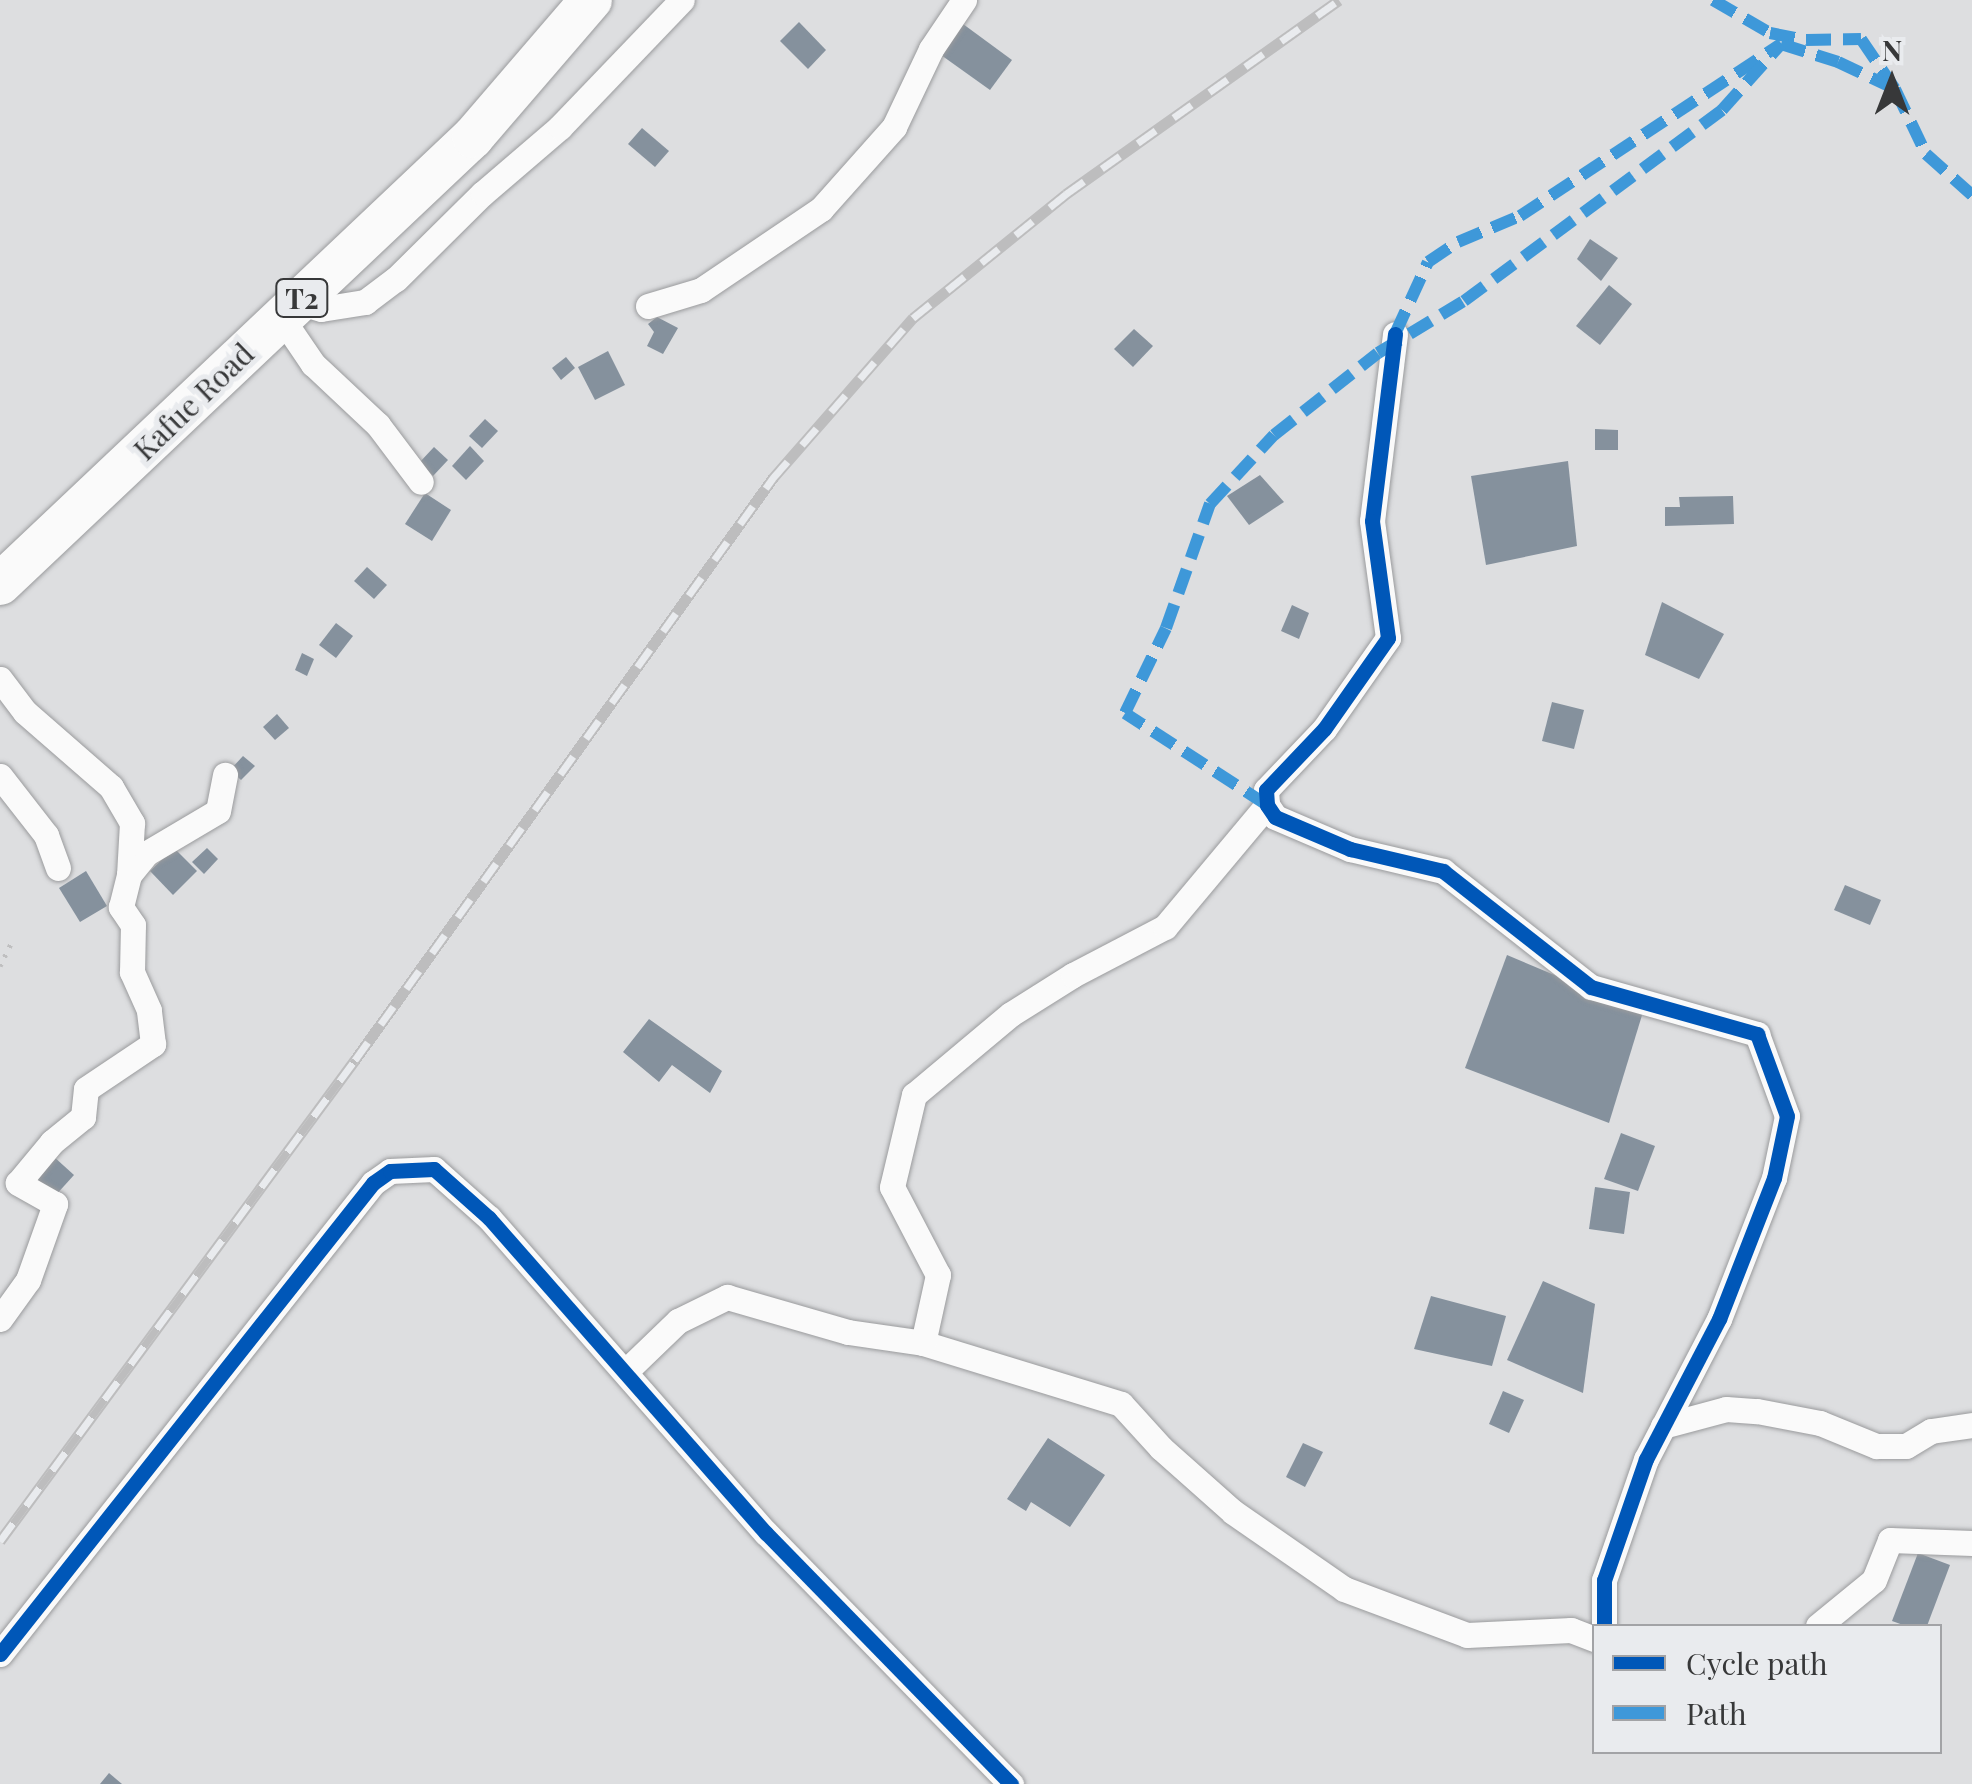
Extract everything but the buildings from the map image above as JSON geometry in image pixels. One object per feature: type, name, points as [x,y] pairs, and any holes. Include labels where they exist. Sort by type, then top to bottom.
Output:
[{"type":"highway","name":"Kafue Road","points":[[0,584],[473,136],[591,0]]},
{"type":"street","points":[[421,482],[378,426],[313,364],[289,310],[365,302],[396,279],[483,192],[560,127],[682,0]]},
{"type":"street","points":[[648,306],[702,290],[821,209],[894,127],[931,49],[964,0]]},
{"type":"street","points":[[1395,334],[1372,520],[1388,638],[1324,729],[1266,790],[1267,805],[1275,816],[1350,849],[1443,872],[1591,987],[1757,1034],[1787,1116],[1774,1178],[1719,1319],[1646,1459],[1604,1580],[1604,1624]]},
{"type":"street","points":[[0,678],[25,712],[111,787],[132,824],[129,875],[121,907],[133,925],[132,972],[149,1010],[152,1044],[86,1089],[83,1117],[52,1142],[18,1183],[55,1204],[28,1280],[0,1319]]},
{"type":"street","points":[[129,875],[147,853],[218,812],[224,775]]},
{"type":"street","points":[[0,776],[46,835],[58,868]]},
{"type":"street","points":[[923,1343],[938,1275],[892,1188],[914,1095],[1011,1014],[1073,974],[1166,926],[1267,805]]},
{"type":"street","points":[[0,1654],[334,1226],[373,1183],[390,1171],[434,1169],[453,1182],[626,1371],[766,1533],[1010,1784]]},
{"type":"street","points":[[626,1371],[678,1321],[726,1297],[848,1332],[923,1343],[1121,1404],[1160,1448],[1233,1512],[1344,1589],[1468,1635],[1571,1630],[1592,1637]]},
{"type":"street","points":[[1663,1426],[1726,1409],[1757,1411],[1820,1423],[1876,1446],[1906,1446],[1931,1431],[1972,1425]]},
{"type":"street","points":[[1820,1624],[1874,1580],[1890,1540],[1972,1542]]},
{"type":"path","points":[[0,966],[12,943]]},
{"type":"railway","points":[[0,1541],[355,1060],[773,478],[913,318],[1066,194],[1339,0]]},
{"type":"marked path","points":[[1713,0],[1770,33],[1806,40],[1861,39],[1895,89]]},
{"type":"marked path","points":[[1395,334],[1428,262],[1458,242],[1520,216],[1781,44],[1838,62],[1895,89],[1926,154],[1972,195]]},
{"type":"marked path","points":[[1267,805],[1125,713],[1166,628],[1210,504],[1274,435],[1378,353],[1464,301],[1722,110],[1781,44]]},
{"type":"cycle path","points":[[1395,334],[1372,521],[1388,638],[1324,729],[1266,790],[1267,805],[1275,817],[1350,849],[1443,871],[1591,987],[1757,1034],[1787,1116],[1774,1178],[1719,1319],[1646,1459],[1604,1580],[1604,1624]]},
{"type":"cycle path","points":[[0,1654],[373,1183],[390,1171],[434,1169],[489,1218],[766,1533],[1011,1784]]}]
